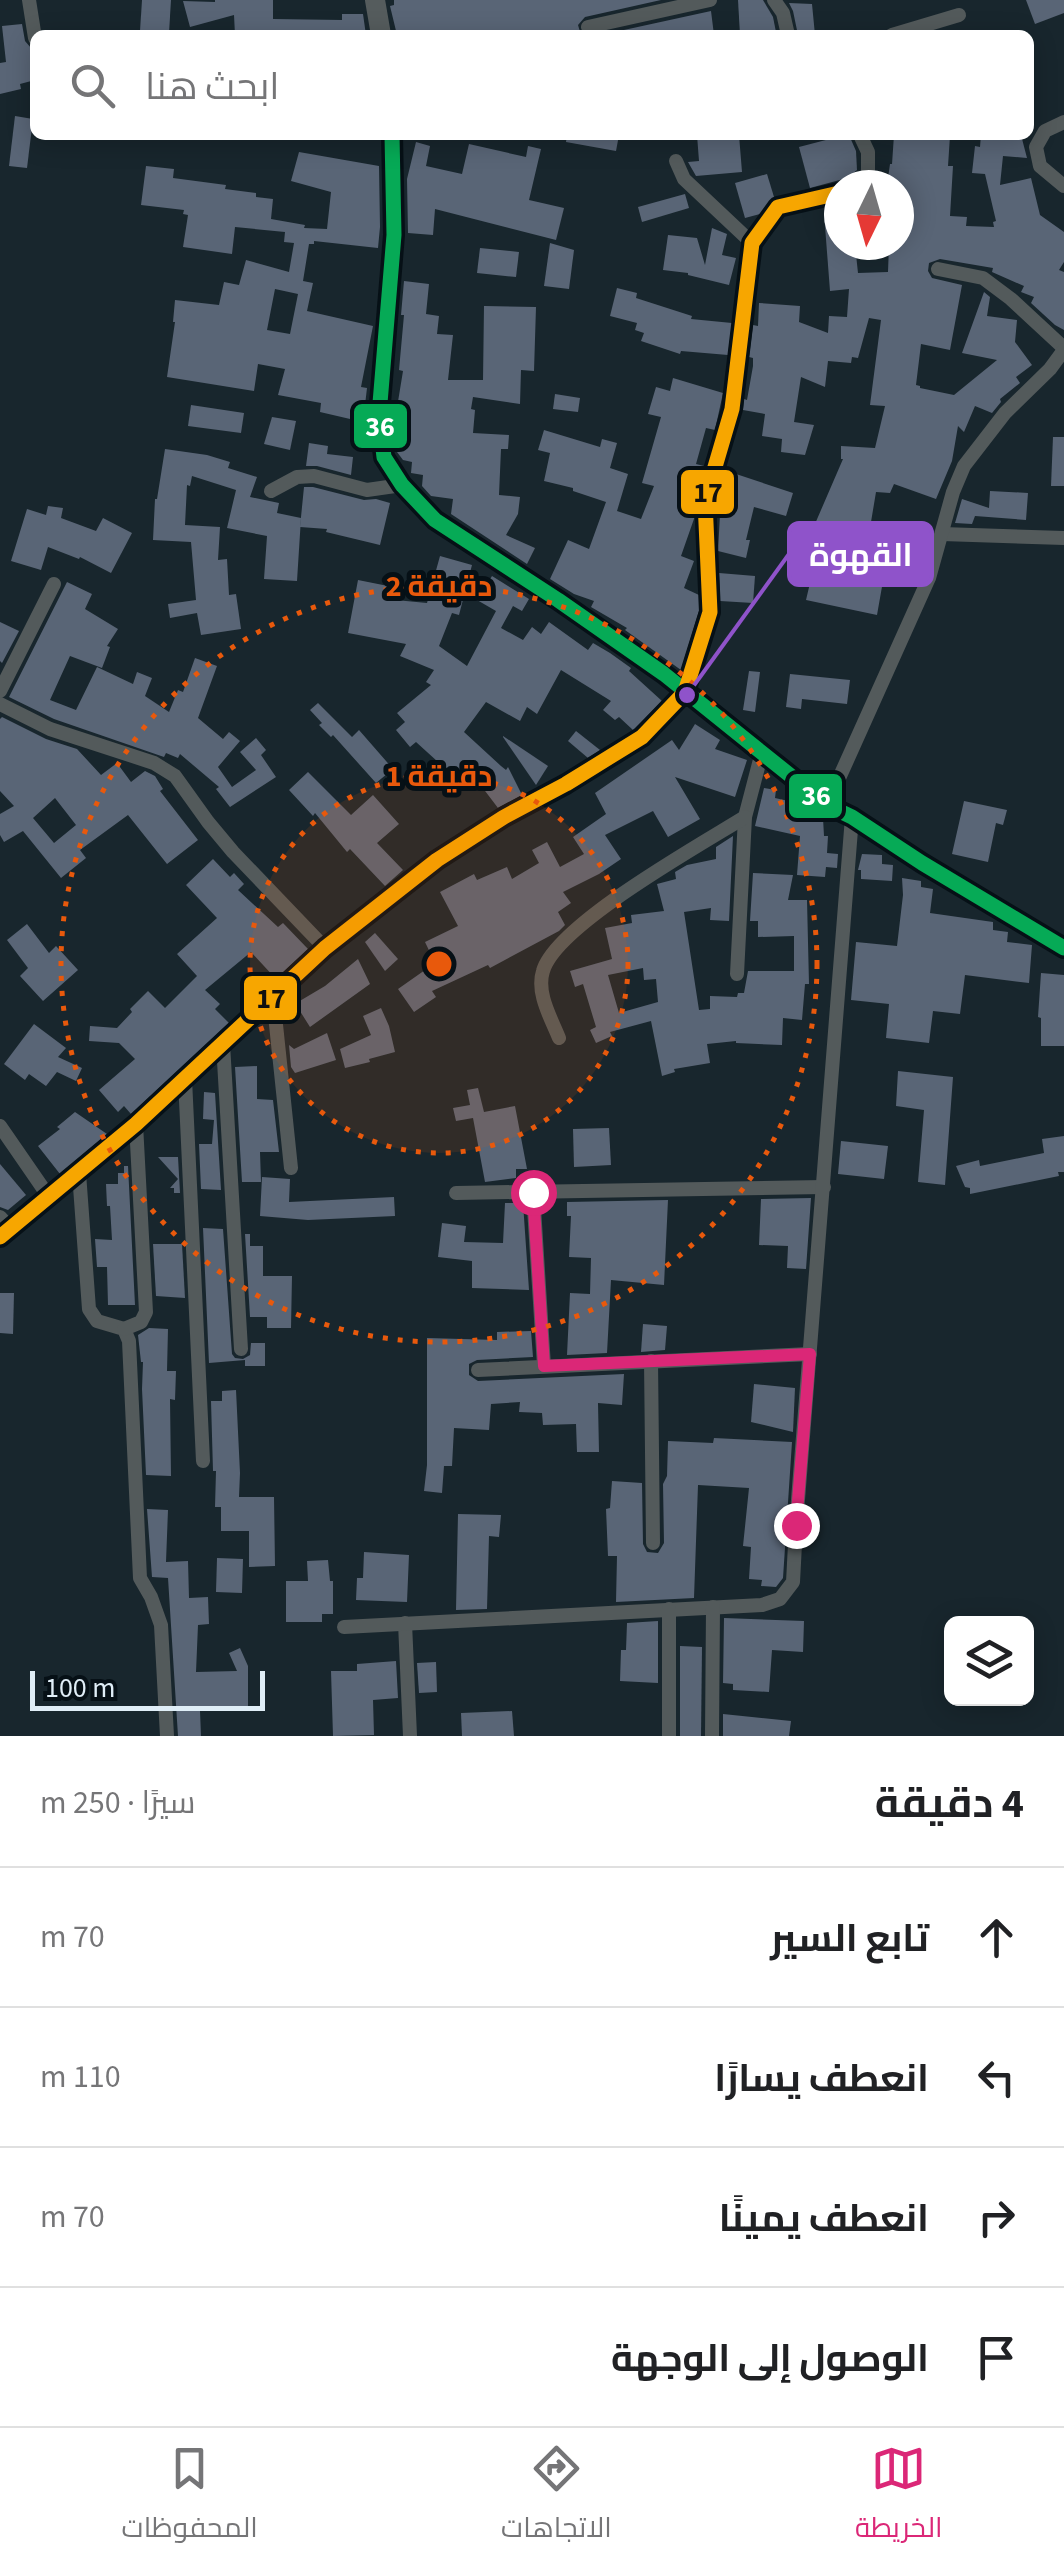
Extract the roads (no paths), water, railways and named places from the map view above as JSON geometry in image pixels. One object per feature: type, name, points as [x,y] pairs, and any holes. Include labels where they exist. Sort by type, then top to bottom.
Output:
[{"type":"street","points":[[29,0],[34,30]]},
{"type":"street","points":[[375,0],[380,30]]},
{"type":"street","points":[[588,27],[710,0]]},
{"type":"street","points":[[774,0],[787,30]]},
{"type":"street","points":[[909,30],[959,15]]},
{"type":"street","points":[[1064,122],[1045,130],[1036,147],[1040,166],[1064,186]]},
{"type":"street","points":[[392,140],[394,234],[378,415],[384,456],[402,485],[435,520],[558,600],[685,692],[828,805],[1064,948]]},
{"type":"street","points":[[862,140],[868,152]]},
{"type":"street","points":[[868,170],[871,140]]},
{"type":"street","points":[[676,160],[684,179],[752,243]]},
{"type":"street","points":[[4,1228],[49,1197],[136,1124],[325,948],[437,860],[642,737],[685,692],[710,612],[705,501],[732,409],[752,243],[778,206],[824,195]]},
{"type":"street","points":[[828,805],[915,614],[952,492],[964,466],[1005,413],[1050,369],[1064,349],[983,278],[938,268]]},
{"type":"street","points":[[271,490],[298,476],[314,476],[367,490],[402,485]]},
{"type":"street","points":[[942,534],[1064,538]]},
{"type":"street","points":[[0,690],[54,584]]},
{"type":"street","points":[[0,704],[50,729],[154,763],[175,776],[232,852],[325,948]]},
{"type":"street","points":[[737,974],[745,817],[762,752]]},
{"type":"street","points":[[559,1038],[542,996],[542,972],[558,945],[617,897],[745,817]]},
{"type":"street","points":[[344,1627],[762,1604],[780,1600],[793,1582],[852,817]]},
{"type":"street","points":[[273,996],[291,1168]]},
{"type":"street","points":[[222,1044],[240,1349]]},
{"type":"street","points":[[185,1079],[203,1461]]},
{"type":"street","points":[[79,1173],[90,1309],[97,1321],[124,1329],[141,1322],[146,1312],[136,1124]]},
{"type":"street","points":[[0,1126],[49,1197]]},
{"type":"street","points":[[456,1193],[824,1187]]},
{"type":"street","points":[[533,1192],[544,1366]]},
{"type":"street","points":[[124,1329],[129,1341],[140,1578],[161,1625],[166,1736]]},
{"type":"street","points":[[478,1370],[810,1354]]},
{"type":"street","points":[[651,1361],[653,1543]]},
{"type":"street","points":[[712,1736],[713,1607]]},
{"type":"street","points":[[669,1736],[670,1610]]},
{"type":"street","points":[[406,1624],[410,1736]]},
{"type":"place","name":"القهوة","points":[[687,695]]}]
